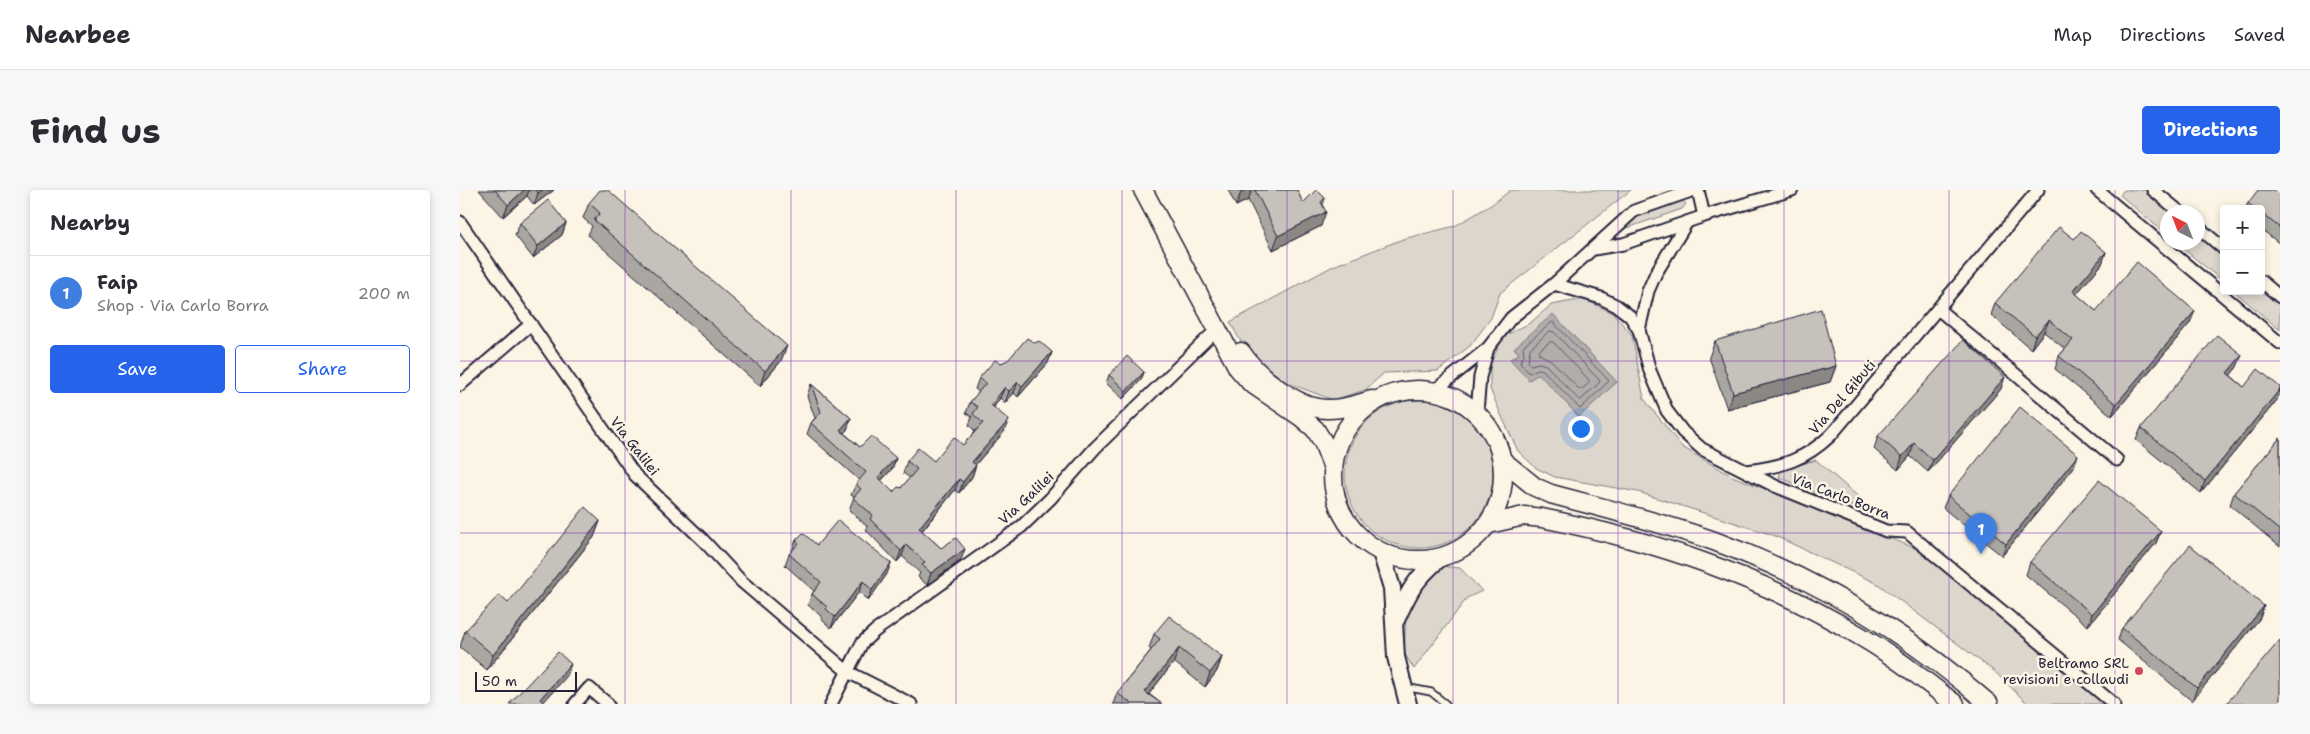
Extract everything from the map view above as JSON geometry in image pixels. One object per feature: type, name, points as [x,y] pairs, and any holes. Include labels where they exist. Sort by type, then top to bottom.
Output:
[{"type":"main road","points":[[1143,190],[1216,330],[1238,368],[1251,383],[1315,428],[1323,442],[1333,468]]},
{"type":"main road","points":[[1157,190],[1237,346],[1253,368],[1294,399],[1325,409],[1341,408],[1397,392],[1416,389],[1434,390],[1457,398],[1477,412],[1494,434],[1503,461],[1504,483],[1501,497],[1489,524],[1475,539],[1459,551],[1440,558],[1420,561],[1400,559],[1381,552],[1360,538],[1344,518],[1334,493],[1333,468],[1338,446],[1348,425],[1364,409],[1380,398]]},
{"type":"main road","points":[[1503,461],[1534,487],[1551,494],[1663,524],[1715,541],[1766,562],[1816,586],[1874,618],[1924,651],[1989,704]]},
{"type":"main road","points":[[1489,524],[1524,516],[1542,518],[1653,545],[1709,562],[1806,605],[1861,636],[1912,670],[1955,704]]},
{"type":"street","points":[[1477,412],[1480,377],[1488,348],[1499,331],[1511,318],[1554,284],[1634,211],[1694,190]]},
{"type":"street","points":[[1698,190],[1704,216]]},
{"type":"street","points":[[1594,248],[1623,244],[1704,216],[1792,190]]},
{"type":"street","name":"Via Del Gibuti","points":[[1746,471],[1776,468],[1817,448],[1831,435],[2038,190]]},
{"type":"street","points":[[2097,190],[2280,344]]},
{"type":"street","points":[[2153,190],[2171,205]]},
{"type":"street","name":"Via Galilei","points":[[460,222],[635,475],[703,540],[740,581],[848,672],[911,704]]},
{"type":"street","name":"Via Carlo Borra","points":[[1639,330],[1648,291],[1656,273],[1687,222]]},
{"type":"street","points":[[2205,233],[2220,246]]},
{"type":"street","name":"Via Carlo Borra","points":[[1554,284],[1601,298],[1618,306],[1630,316],[1639,330],[1650,371],[1667,411],[1683,432],[1702,449],[1775,486],[1886,531],[1907,532],[2114,704]]},
{"type":"street","points":[[2265,284],[2280,297]]},
{"type":"street","points":[[1938,309],[2117,460]]},
{"type":"street","points":[[460,385],[531,324]]},
{"type":"street","name":"Via Galilei","points":[[831,704],[862,643],[875,631],[1021,527],[1050,499],[1095,448],[1216,330]]},
{"type":"street","points":[[1434,390],[1488,348]]},
{"type":"street","points":[[1381,552],[1392,588],[1396,622],[1396,657],[1408,704]]},
{"type":"street","points":[[1396,622],[1410,588],[1440,558]]},
{"type":"street","points":[[575,704],[589,688],[608,704]]},
{"type":"lane","points":[[1403,687],[1431,692],[1446,704]]},
{"type":"shaded area","points":[[1511,190],[1631,190],[1500,293],[1491,318],[1470,346],[1438,371],[1384,373],[1365,390],[1333,400],[1283,381],[1245,349],[1230,322],[1333,266],[1403,239],[1455,226],[1491,205]]},
{"type":"shaded area","points":[[2124,190],[2145,190],[2163,205],[2160,205],[2160,229],[2120,195]]},
{"type":"shaded area","points":[[1679,198],[1686,204],[1682,209],[1613,233],[1650,208]]},
{"type":"shaded area","points":[[2205,240],[2220,253],[2220,279],[2185,250],[2205,250]]},
{"type":"shaded area","points":[[2265,291],[2280,304],[2280,330],[2239,295],[2265,295]]},
{"type":"shaded area","points":[[1584,299],[1613,313],[1632,335],[1644,399],[1682,447],[1732,476],[1920,550],[1974,591],[2106,704],[2028,704],[1995,672],[1878,584],[1773,535],[1638,492],[1555,477],[1536,468],[1518,451],[1502,417],[1490,389],[1490,364],[1504,336],[1530,323],[1551,305]]},
{"type":"shaded area","points":[[1419,400],[1433,401],[1447,406],[1460,412],[1471,422],[1481,433],[1487,446],[1492,460],[1492,488],[1487,502],[1481,515],[1471,526],[1460,536],[1447,542],[1433,547],[1419,548],[1405,547],[1391,542],[1378,536],[1367,526],[1357,515],[1351,502],[1346,488],[1345,474],[1346,460],[1351,446],[1357,433],[1367,422],[1378,412],[1391,406],[1405,401]]},
{"type":"shaded area","points":[[1816,460],[1878,514],[1835,501],[1779,477],[1781,470]]},
{"type":"shaded area","points":[[1441,566],[1460,568],[1482,591],[1467,598],[1414,669],[1404,653],[1406,610],[1420,582]]},
{"type":"water","points":[[1553,314],[1617,382],[1579,417],[1539,374],[1529,380],[1510,359],[1519,354],[1514,348]]},
{"type":"building","points":[[495,190],[524,190],[508,205]]},
{"type":"building","points":[[600,190],[608,190],[787,346],[765,371],[594,220],[600,213],[589,203]]},
{"type":"building","points":[[1255,190],[1297,190],[1303,203],[1317,190],[1325,198],[1321,202],[1326,212],[1278,236]]},
{"type":"building","points":[[2258,190],[2280,190],[2280,228],[2265,216],[2265,205],[2250,205],[2248,203]]},
{"type":"building","points":[[548,200],[566,223],[538,246],[520,223]]},
{"type":"building","points":[[2059,227],[2074,239],[2081,231],[2106,252],[2073,291],[2096,311],[2137,262],[2195,311],[2116,404],[2059,356],[2073,340],[2049,320],[2035,336],[1995,303]]},
{"type":"building","points":[[1821,309],[1836,366],[1733,393],[1715,341]]},
{"type":"building","points":[[2217,335],[2242,355],[2227,373],[2244,387],[2258,369],[2280,389],[2205,481],[2141,428]]},
{"type":"building","points":[[1027,338],[1035,343],[1039,341],[1052,352],[1022,386],[1018,382],[1009,391],[1005,387],[991,405],[1009,420],[972,462],[976,465],[963,482],[959,479],[919,528],[941,548],[956,538],[965,549],[931,573],[922,565],[925,562],[906,545],[901,551],[870,519],[873,515],[853,498],[861,489],[856,484],[866,472],[811,423],[821,412],[811,384],[851,418],[840,430],[860,447],[871,436],[896,458],[878,477],[893,492],[898,487],[901,488],[917,469],[907,461],[918,448],[934,461],[954,437],[963,445],[983,423],[973,414],[978,407],[970,402],[986,383],[979,378],[995,360],[1001,363],[1008,360]]},
{"type":"building","points":[[1963,340],[2005,377],[1933,460],[1914,443],[1902,457],[1878,436]]},
{"type":"building","points":[[1127,356],[1144,372],[1126,391],[1109,375]]},
{"type":"building","points":[[2020,407],[2078,455],[2006,544],[1948,496]]},
{"type":"building","points":[[2280,438],[2280,531],[2234,493]]},
{"type":"building","points":[[2099,480],[2161,531],[2092,614],[2030,562]]},
{"type":"building","points":[[585,507],[600,521],[493,655],[465,631],[499,595],[508,603]]},
{"type":"building","points":[[838,520],[891,563],[872,590],[863,581],[835,617],[812,594],[821,582],[789,554],[799,543],[796,540],[803,533],[817,545]]},
{"type":"building","points":[[2190,545],[2264,606],[2197,688],[2122,628]]},
{"type":"building","points":[[1169,616],[1222,657],[1210,673],[1179,648],[1145,692],[1162,704],[1132,704],[1117,693],[1160,639],[1154,634]]},
{"type":"building","points":[[2280,640],[2280,704],[2226,704]]},
{"type":"building","points":[[558,652],[571,664],[540,699],[545,704],[509,704]]},
{"type":"place","name":"Faip","points":[[1981,554]]},
{"type":"place","name":"Beltramo SRL revisioni e collaudi","points":[[2139,671]]}]
